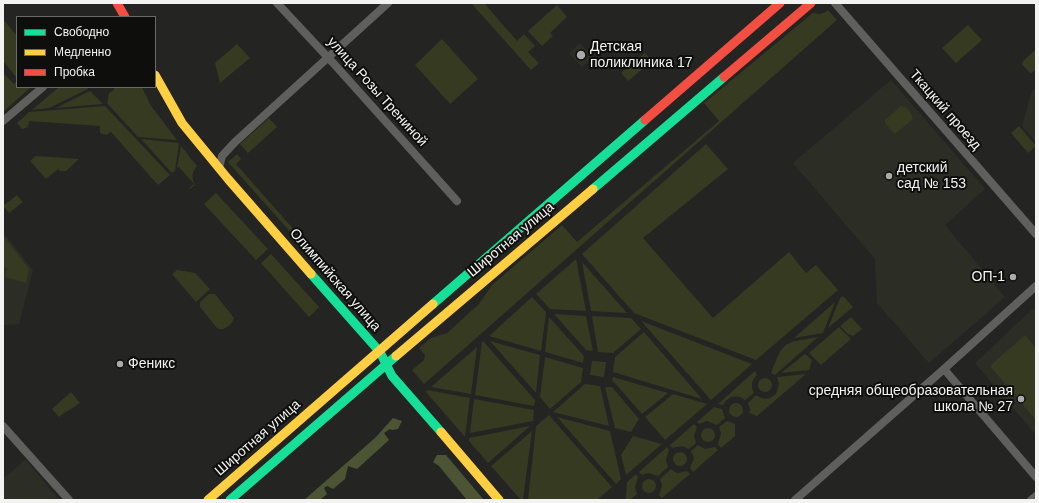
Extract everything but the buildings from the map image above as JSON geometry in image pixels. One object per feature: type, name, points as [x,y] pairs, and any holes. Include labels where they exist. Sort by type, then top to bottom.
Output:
[{"type":"main road","points":[[117,3],[124,16]]},
{"type":"main road","name":"Широтная улица","points":[[208,500],[780,3]]},
{"type":"main road","name":"Широтная улица","points":[[230,500],[811,3]]},
{"type":"main road","name":"Олимпийская улица","points":[[156,77],[182,123],[219,168],[380,352],[392,376],[499,500]]},
{"type":"street","name":"улица Розы Трениной","points":[[277,3],[328,56],[457,200]]},
{"type":"street","points":[[219,168],[222,156],[235,142],[388,3]]},
{"type":"street","name":"Ткацкий проезд","points":[[835,3],[1036,234]]},
{"type":"street","points":[[3,121],[42,88]]},
{"type":"street","points":[[795,500],[1036,286]]},
{"type":"street","points":[[944,369],[1036,477]]},
{"type":"street","points":[[3,426],[69,500]]},
{"type":"street","points":[[1031,500],[1036,496]]},
{"type":"shaded area","name":"Детская поликлиника 17","points":[[580,43],[592,57],[582,67],[569,53]]},
{"type":"shaded area","points":[[891,80],[985,189],[945,225],[1005,297],[929,363],[877,303],[875,259],[793,163]]},
{"type":"shaded area","points":[[1036,87],[1036,142],[1022,126],[1032,91]]},
{"type":"shaded area","points":[[3,235],[6,236],[33,270],[19,324],[3,325]]},
{"type":"shaded area","name":"средняя общеобразовательная школа № 27","points":[[1036,306],[1036,435],[975,363]]},
{"type":"shaded area","points":[[25,460],[59,500],[3,500],[3,479]]},
{"type":"green space","points":[[471,3],[484,3],[517,41],[524,34],[535,46],[528,52],[539,63],[531,70]]},
{"type":"green space","points":[[557,5],[567,17],[550,33],[553,36],[542,46],[528,31]]},
{"type":"green space","points":[[828,10],[837,20],[424,384],[412,370],[424,360],[425,355],[419,348],[431,338],[447,333],[479,304],[492,285],[562,225],[577,242],[719,121],[704,103],[814,12],[821,14]]},
{"type":"green space","points":[[3,19],[16,35],[16,77],[3,61]]},
{"type":"green space","points":[[968,25],[982,40],[956,63],[942,48]]},
{"type":"green space","points":[[442,39],[478,79],[450,104],[415,65]]},
{"type":"green space","points":[[237,44],[250,58],[220,83],[215,63]]},
{"type":"green space","points":[[1036,49],[1036,70],[1031,73],[1022,64],[1023,61]]},
{"type":"green space","points":[[645,53],[652,61],[628,81],[621,73]]},
{"type":"green space","points":[[3,73],[14,84],[16,82],[16,88],[30,88],[3,112]]},
{"type":"green space","points":[[58,88],[88,89],[49,108],[32,110]]},
{"type":"green space","points":[[114,88],[142,88],[151,106],[177,140],[138,137],[107,103],[109,93],[113,91]]},
{"type":"green space","points":[[90,91],[103,104],[56,108]]},
{"type":"green space","points":[[105,106],[170,175],[158,185],[111,132],[106,135],[100,133],[100,126],[29,121],[28,127],[22,129],[17,123],[29,112]]},
{"type":"green space","points":[[901,106],[906,107],[910,112],[912,120],[894,133],[885,123],[885,120]]},
{"type":"green space","points":[[269,118],[277,127],[248,153],[240,144]]},
{"type":"green space","points":[[1019,126],[1036,146],[1028,153],[1011,133]]},
{"type":"green space","points":[[141,139],[179,143],[175,171],[172,173]]},
{"type":"green space","points":[[706,144],[728,169],[643,238],[713,318],[789,252],[806,273],[816,265],[838,290],[756,360],[634,313],[582,254]]},
{"type":"green space","points":[[181,146],[197,166],[193,175],[195,185],[190,189],[189,188],[194,184],[179,167],[177,168]]},
{"type":"green space","points":[[237,154],[241,159],[236,164],[296,232],[293,235],[228,162]]},
{"type":"green space","points":[[36,156],[79,159],[66,171],[60,171],[58,169],[46,179],[30,161]]},
{"type":"green space","points":[[216,193],[268,249],[256,260],[204,204]]},
{"type":"green space","points":[[17,195],[23,202],[9,213],[3,206]]},
{"type":"green space","points":[[3,237],[29,269],[26,283],[5,277],[7,268],[3,267]]},
{"type":"green space","points":[[271,254],[319,307],[309,317],[261,263]]},
{"type":"green space","points":[[576,259],[586,311],[550,309],[536,294]]},
{"type":"green space","points":[[582,262],[627,313],[591,311]]},
{"type":"green space","points":[[177,270],[195,273],[210,289],[196,302],[172,274]]},
{"type":"green space","points":[[209,294],[215,294],[234,318],[229,325],[222,329],[217,328],[200,307],[200,302]]},
{"type":"green space","points":[[843,296],[853,307],[828,328],[840,298]]},
{"type":"green space","points":[[532,297],[546,312],[541,351],[489,336]]},
{"type":"green space","points":[[835,302],[823,333],[794,338]]},
{"type":"green space","points":[[554,314],[586,316],[593,351],[586,350]]},
{"type":"green space","points":[[592,316],[631,318],[641,329],[613,353],[598,352]]},
{"type":"green space","points":[[549,317],[584,356],[583,363],[545,352]]},
{"type":"green space","points":[[851,317],[862,329],[853,336],[848,334],[840,326]]},
{"type":"green space","points":[[641,321],[752,364],[711,400]]},
{"type":"green space","points":[[839,327],[851,339],[821,365],[809,353]]},
{"type":"green space","points":[[644,332],[702,399],[613,372],[615,357]]},
{"type":"green space","points":[[1025,335],[1036,348],[1036,420],[990,366]]},
{"type":"green space","points":[[818,337],[775,375],[771,373],[779,354],[787,344],[798,340]]},
{"type":"green space","points":[[483,341],[535,400],[534,406],[475,395]]},
{"type":"green space","points":[[490,341],[540,355],[536,393]]},
{"type":"green space","points":[[477,347],[471,394],[431,387]]},
{"type":"green space","points":[[805,354],[812,360],[809,370],[781,373]]},
{"type":"green space","points":[[545,357],[583,368],[581,382],[550,409],[540,397]]},
{"type":"green space","points":[[592,361],[606,362],[604,377],[590,375]]},
{"type":"green space","points":[[755,371],[757,375],[752,383],[754,393],[745,400],[739,397],[733,397],[727,400],[723,405],[718,404]]},
{"type":"green space","points":[[806,374],[757,416],[749,413],[750,409],[748,403],[756,395],[766,399],[776,394],[779,384],[777,377]]},
{"type":"green space","points":[[613,377],[668,393],[642,414],[612,380]]},
{"type":"green space","points":[[762,378],[768,378],[772,382],[772,388],[768,392],[762,392],[758,388],[758,382]]},
{"type":"green space","points":[[585,384],[600,386],[609,426],[553,412]]},
{"type":"green space","points":[[605,387],[612,387],[639,419],[631,432],[615,428]]},
{"type":"green space","points":[[428,390],[470,398],[465,437],[426,392]]},
{"type":"green space","points":[[71,392],[80,403],[59,417],[52,409]]},
{"type":"green space","points":[[673,394],[707,404],[665,440],[645,417]]},
{"type":"green space","points":[[474,399],[534,410],[533,421],[470,433]]},
{"type":"green space","points":[[733,403],[739,403],[743,407],[743,413],[739,417],[733,417],[729,413],[729,407]]},
{"type":"green space","points":[[714,407],[722,409],[725,418],[717,425],[707,421],[699,424],[697,422]]},
{"type":"green space","points":[[549,415],[612,487],[597,500],[528,500],[536,426]]},
{"type":"green space","points":[[557,417],[610,431],[621,479],[616,484]]},
{"type":"green space","points":[[393,418],[402,421],[398,429],[390,429],[384,433],[389,440],[357,469],[348,466],[345,479],[333,489],[327,486],[324,488],[327,494],[320,500],[304,500],[375,438]]},
{"type":"green space","points":[[727,421],[735,424],[735,436],[721,448],[718,444],[721,434],[719,427]]},
{"type":"green space","points":[[694,424],[697,427],[694,436],[696,443],[689,449],[682,446],[672,448],[670,445]]},
{"type":"green space","points":[[530,426],[488,463],[469,441],[469,438]]},
{"type":"green space","points":[[705,428],[711,428],[715,432],[715,438],[711,442],[705,442],[701,438],[701,432]]},
{"type":"green space","points":[[532,431],[523,500],[521,500],[491,466]]},
{"type":"green space","points":[[633,436],[662,444],[626,475],[621,455]]},
{"type":"green space","points":[[698,445],[705,449],[715,447],[718,450],[693,472],[690,468],[694,458],[691,451]]},
{"type":"green space","points":[[667,447],[669,450],[666,460],[668,467],[658,476],[648,473],[642,475],[639,472]]},
{"type":"green space","points":[[677,452],[683,452],[687,456],[687,462],[683,466],[677,466],[673,462],[673,456]]},
{"type":"green space","points":[[437,455],[446,455],[484,500],[467,500],[439,466],[433,462]]},
{"type":"green space","points":[[671,469],[677,473],[687,471],[690,474],[662,498],[659,495],[662,486],[660,479]]},
{"type":"green space","points":[[636,474],[638,477],[635,487],[637,494],[630,500],[626,500],[627,482]]},
{"type":"green space","points":[[646,479],[652,479],[656,483],[656,489],[652,493],[646,493],[642,489],[642,483]]},
{"type":"traffic: fast","points":[[593,189],[724,77]]},
{"type":"traffic: fast","points":[[433,304],[645,120]]},
{"type":"traffic: fast","points":[[311,274],[380,352],[392,376],[441,432]]},
{"type":"traffic: fast","points":[[230,500],[396,356]]},
{"type":"traffic: slow","points":[[156,77],[182,123],[228,179],[311,274]]},
{"type":"traffic: slow","points":[[396,356],[593,189]]},
{"type":"traffic: slow","points":[[208,500],[433,304]]},
{"type":"traffic: slow","points":[[441,432],[499,500]]},
{"type":"traffic: jam","points":[[117,3],[124,16]]},
{"type":"traffic: jam","points":[[645,120],[780,3]]},
{"type":"traffic: jam","points":[[724,77],[811,3]]},
{"type":"place","name":"Детская поликлиника 17","points":[[581,55]]},
{"type":"place","name":"детский сад № 153","points":[[889,176]]},
{"type":"place","name":"ОП-1","points":[[1013,277]]},
{"type":"place","name":"Феникс","points":[[120,364]]},
{"type":"place","name":"средняя общеобразовательная школа № 27","points":[[1021,399]]}]
